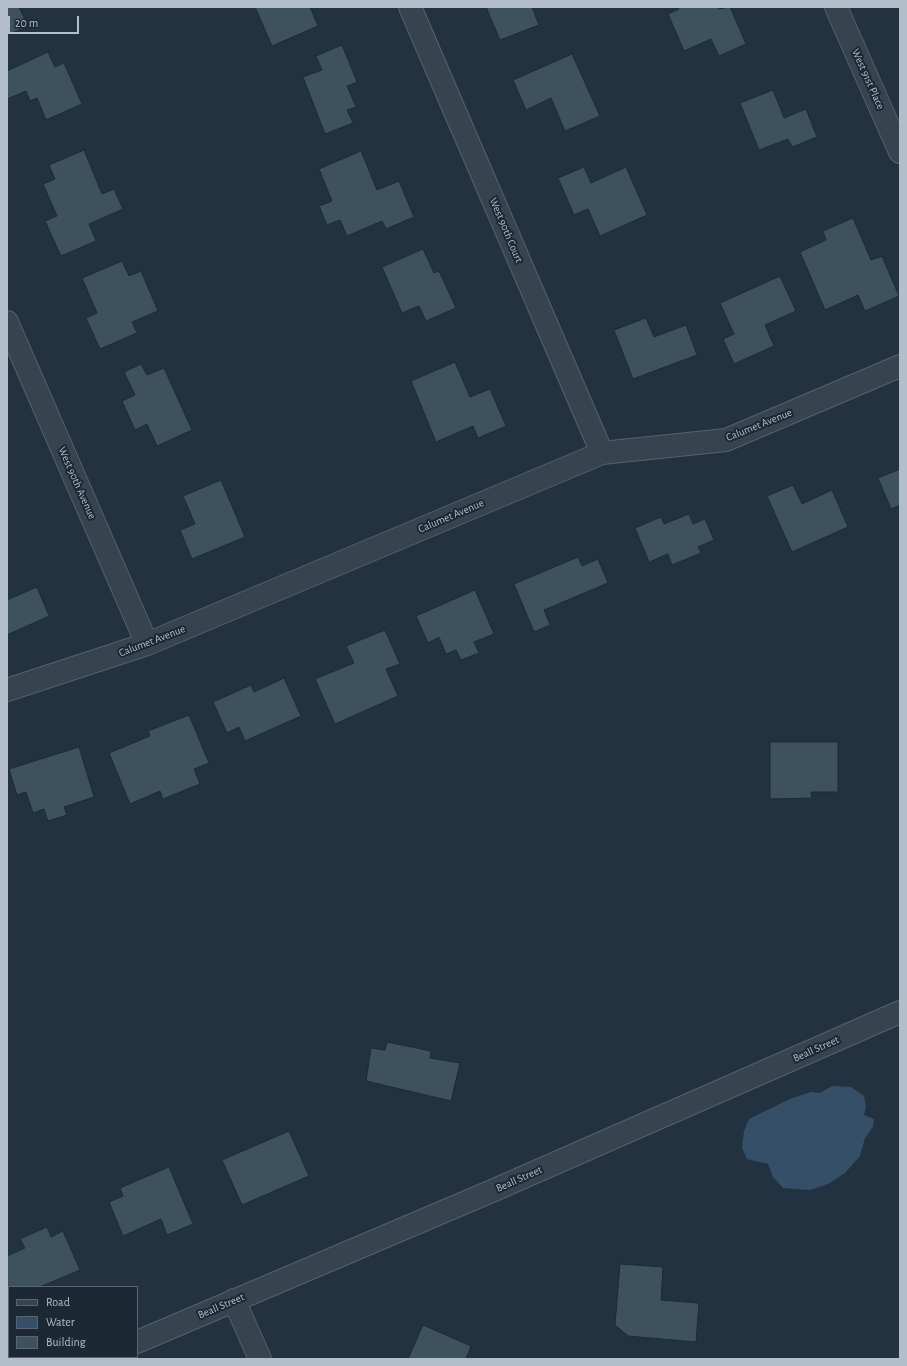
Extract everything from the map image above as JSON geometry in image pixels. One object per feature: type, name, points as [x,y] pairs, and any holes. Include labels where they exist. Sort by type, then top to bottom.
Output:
[{"type":"street","name":"West 90th Court","points":[[410,7],[602,453]]},
{"type":"street","name":"West 91st Place","points":[[836,7],[900,152]]},
{"type":"street","name":"West 90th Avenue","points":[[7,322],[147,644]]},
{"type":"street","name":"Calumet Avenue","points":[[7,690],[147,644],[602,453],[726,440],[900,366]]},
{"type":"street","name":"Beall Street","points":[[138,1342],[492,1191],[900,1012]]},
{"type":"street","points":[[234,1300],[260,1359]]},
{"type":"water","points":[[832,1086],[851,1087],[864,1096],[866,1107],[864,1115],[874,1119],[873,1127],[865,1138],[860,1156],[845,1173],[828,1184],[810,1190],[783,1188],[773,1177],[768,1164],[747,1159],[742,1148],[744,1131],[749,1119],[790,1099],[811,1092],[820,1093]]},
{"type":"building","points":[[19,7],[28,26],[7,35],[7,8]]},
{"type":"building","points":[[255,7],[310,7],[318,26],[272,46]]},
{"type":"building","points":[[486,7],[532,7],[539,25],[500,40]]},
{"type":"building","points":[[677,7],[718,7],[719,9],[730,7],[746,44],[719,56],[711,39],[684,51],[668,14],[679,9]]},
{"type":"building","points":[[342,45],[357,82],[347,86],[356,107],[347,110],[353,123],[325,134],[303,77],[322,70],[316,56]]},
{"type":"building","points":[[48,52],[55,67],[64,63],[82,104],[46,120],[37,98],[30,101],[26,91],[7,99],[7,71]]},
{"type":"building","points":[[572,54],[600,116],[565,131],[551,98],[526,110],[513,80]]},
{"type":"building","points":[[773,90],[784,118],[806,109],[817,137],[792,147],[788,139],[759,150],[740,103]]},
{"type":"building","points":[[84,150],[102,194],[114,189],[123,209],[89,224],[96,241],[61,256],[45,221],[57,216],[43,184],[55,179],[49,165]]},
{"type":"building","points":[[361,151],[377,190],[399,181],[414,217],[386,229],[382,221],[347,236],[340,220],[327,225],[319,206],[332,201],[319,169]]},
{"type":"building","points":[[584,167],[591,183],[626,167],[647,215],[600,236],[588,209],[574,215],[558,178]]},
{"type":"building","points":[[853,218],[871,260],[882,256],[899,296],[865,311],[858,295],[825,310],[800,252],[826,240],[823,231]]},
{"type":"building","points":[[423,249],[434,273],[439,271],[456,308],[426,321],[419,306],[402,313],[382,267]]},
{"type":"building","points":[[122,261],[129,276],[141,271],[158,311],[132,322],[137,333],[100,349],[86,318],[97,313],[82,278]]},
{"type":"building","points":[[780,276],[796,311],[765,325],[774,346],[734,364],[723,339],[734,334],[720,303]]},
{"type":"building","points":[[646,318],[654,337],[686,325],[697,355],[633,379],[614,330]]},
{"type":"building","points":[[455,362],[470,397],[490,389],[506,426],[478,438],[473,426],[436,442],[411,381]]},
{"type":"building","points":[[141,364],[147,375],[164,368],[192,430],[157,446],[147,424],[135,430],[122,401],[135,395],[124,372]]},
{"type":"building","points":[[900,469],[900,505],[891,509],[878,478]]},
{"type":"building","points":[[221,480],[245,537],[192,559],[180,530],[195,524],[183,496]]},
{"type":"building","points":[[793,485],[802,504],[832,490],[848,527],[792,552],[767,496]]},
{"type":"building","points":[[689,514],[693,524],[705,519],[714,540],[698,547],[701,553],[672,565],[668,554],[649,562],[635,528],[661,517],[664,524]]},
{"type":"building","points":[[578,557],[582,566],[598,559],[608,583],[544,610],[550,625],[534,632],[514,584]]},
{"type":"building","points":[[37,587],[49,616],[7,635],[7,600]]},
{"type":"building","points":[[475,590],[494,634],[474,642],[479,653],[461,660],[456,650],[446,654],[439,637],[428,643],[416,616]]},
{"type":"building","points":[[385,630],[400,664],[386,669],[398,696],[335,724],[315,679],[354,663],[346,646]]},
{"type":"building","points":[[284,678],[301,716],[245,741],[239,727],[227,733],[213,702],[251,685],[254,692]]},
{"type":"building","points":[[189,715],[209,763],[194,769],[200,784],[163,799],[160,791],[130,804],[109,753],[150,736],[148,731]]},
{"type":"building","points":[[770,742],[838,742],[838,792],[811,792],[812,798],[770,799]]},
{"type":"building","points":[[79,747],[94,797],[64,807],[67,815],[48,821],[44,809],[33,813],[26,792],[17,795],[9,769]]},
{"type":"building","points":[[387,1042],[431,1051],[430,1058],[460,1063],[451,1101],[366,1081],[371,1048],[385,1050]]},
{"type":"building","points":[[289,1131],[309,1176],[242,1205],[222,1160]]},
{"type":"building","points":[[169,1167],[193,1224],[167,1235],[161,1219],[123,1236],[109,1202],[123,1196],[120,1188]]},
{"type":"building","points":[[47,1227],[51,1237],[63,1231],[80,1270],[42,1286],[8,1286],[7,1308],[7,1256],[25,1248],[20,1239]]},
{"type":"building","points":[[620,1264],[663,1267],[661,1300],[699,1303],[696,1342],[628,1336],[615,1325]]},
{"type":"building","points":[[423,1325],[471,1346],[466,1359],[408,1359]]}]
